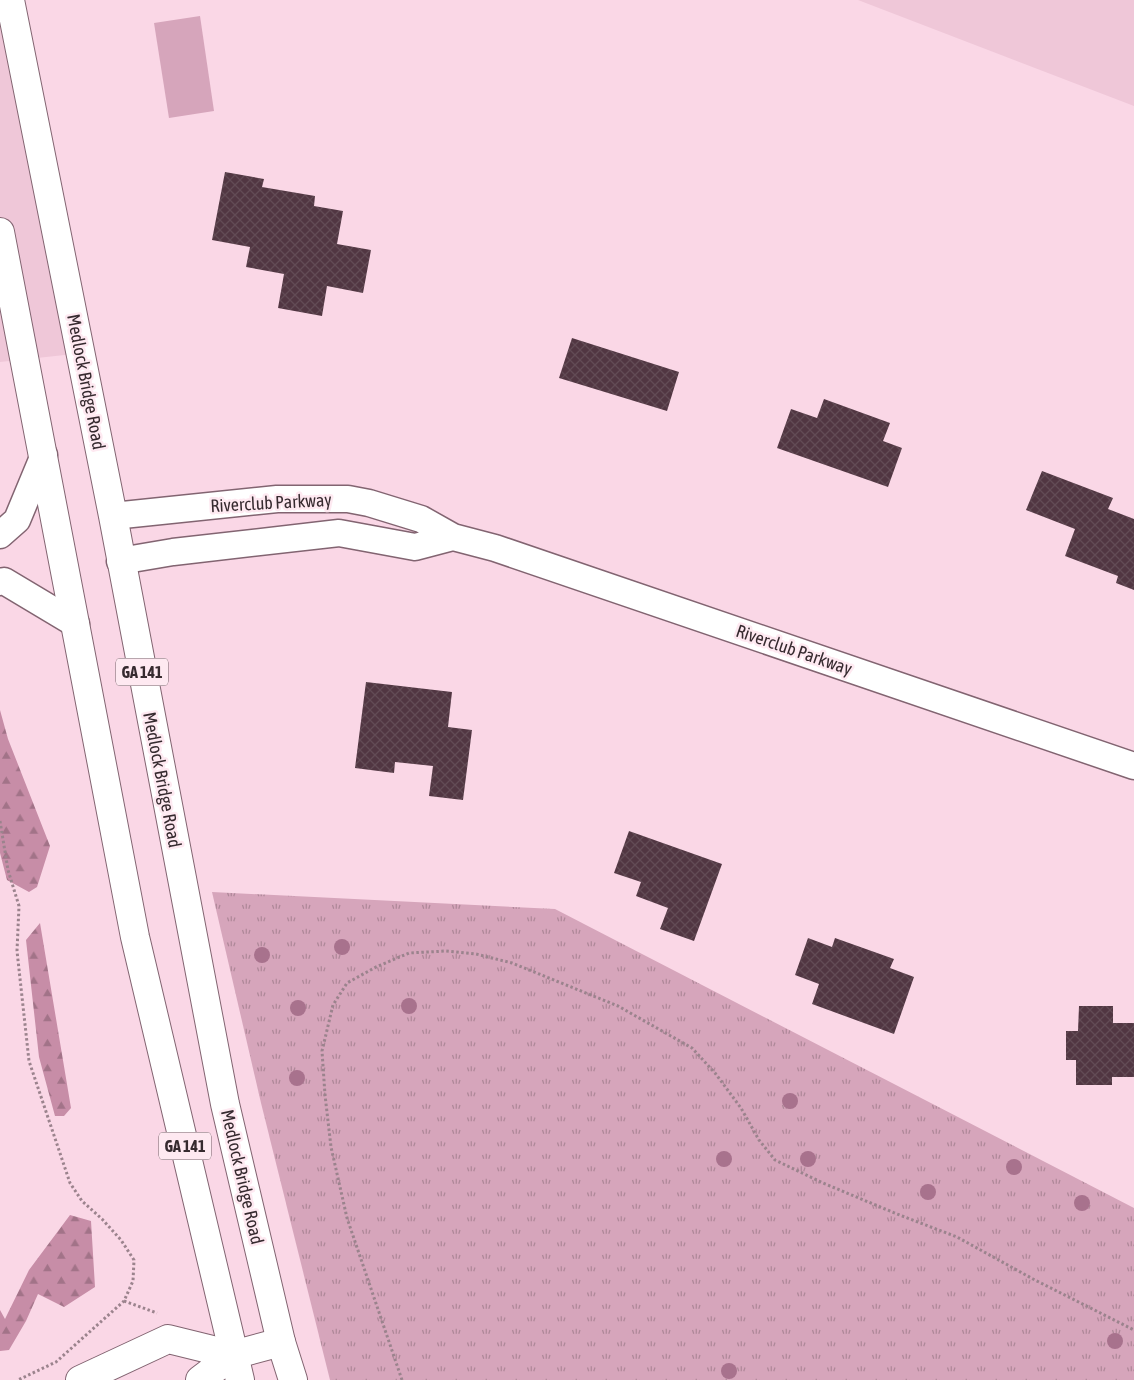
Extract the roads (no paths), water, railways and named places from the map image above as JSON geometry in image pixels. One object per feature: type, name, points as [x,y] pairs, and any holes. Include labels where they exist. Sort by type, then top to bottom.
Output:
[{"type":"main road","name":"Medlock Bridge Road","points":[[10,0],[113,516],[120,561],[225,1104],[281,1342],[293,1380]]},
{"type":"main road","name":"GA 141","points":[[0,233],[135,937],[237,1367]]},
{"type":"main road","points":[[80,1380],[168,1339],[237,1367]]},
{"type":"main road","points":[[200,1380],[237,1367],[281,1342]]},
{"type":"street","points":[[0,534],[17,520],[44,455]]},
{"type":"street","name":"Riverclub Parkway","points":[[113,516],[277,499],[348,499],[369,503],[421,519],[453,537],[512,554],[1134,766]]},
{"type":"street","name":"Riverclub Parkway","points":[[120,561],[173,552],[339,533],[415,547],[453,537]]},
{"type":"street","points":[[0,582],[4,581],[76,624]]}]
